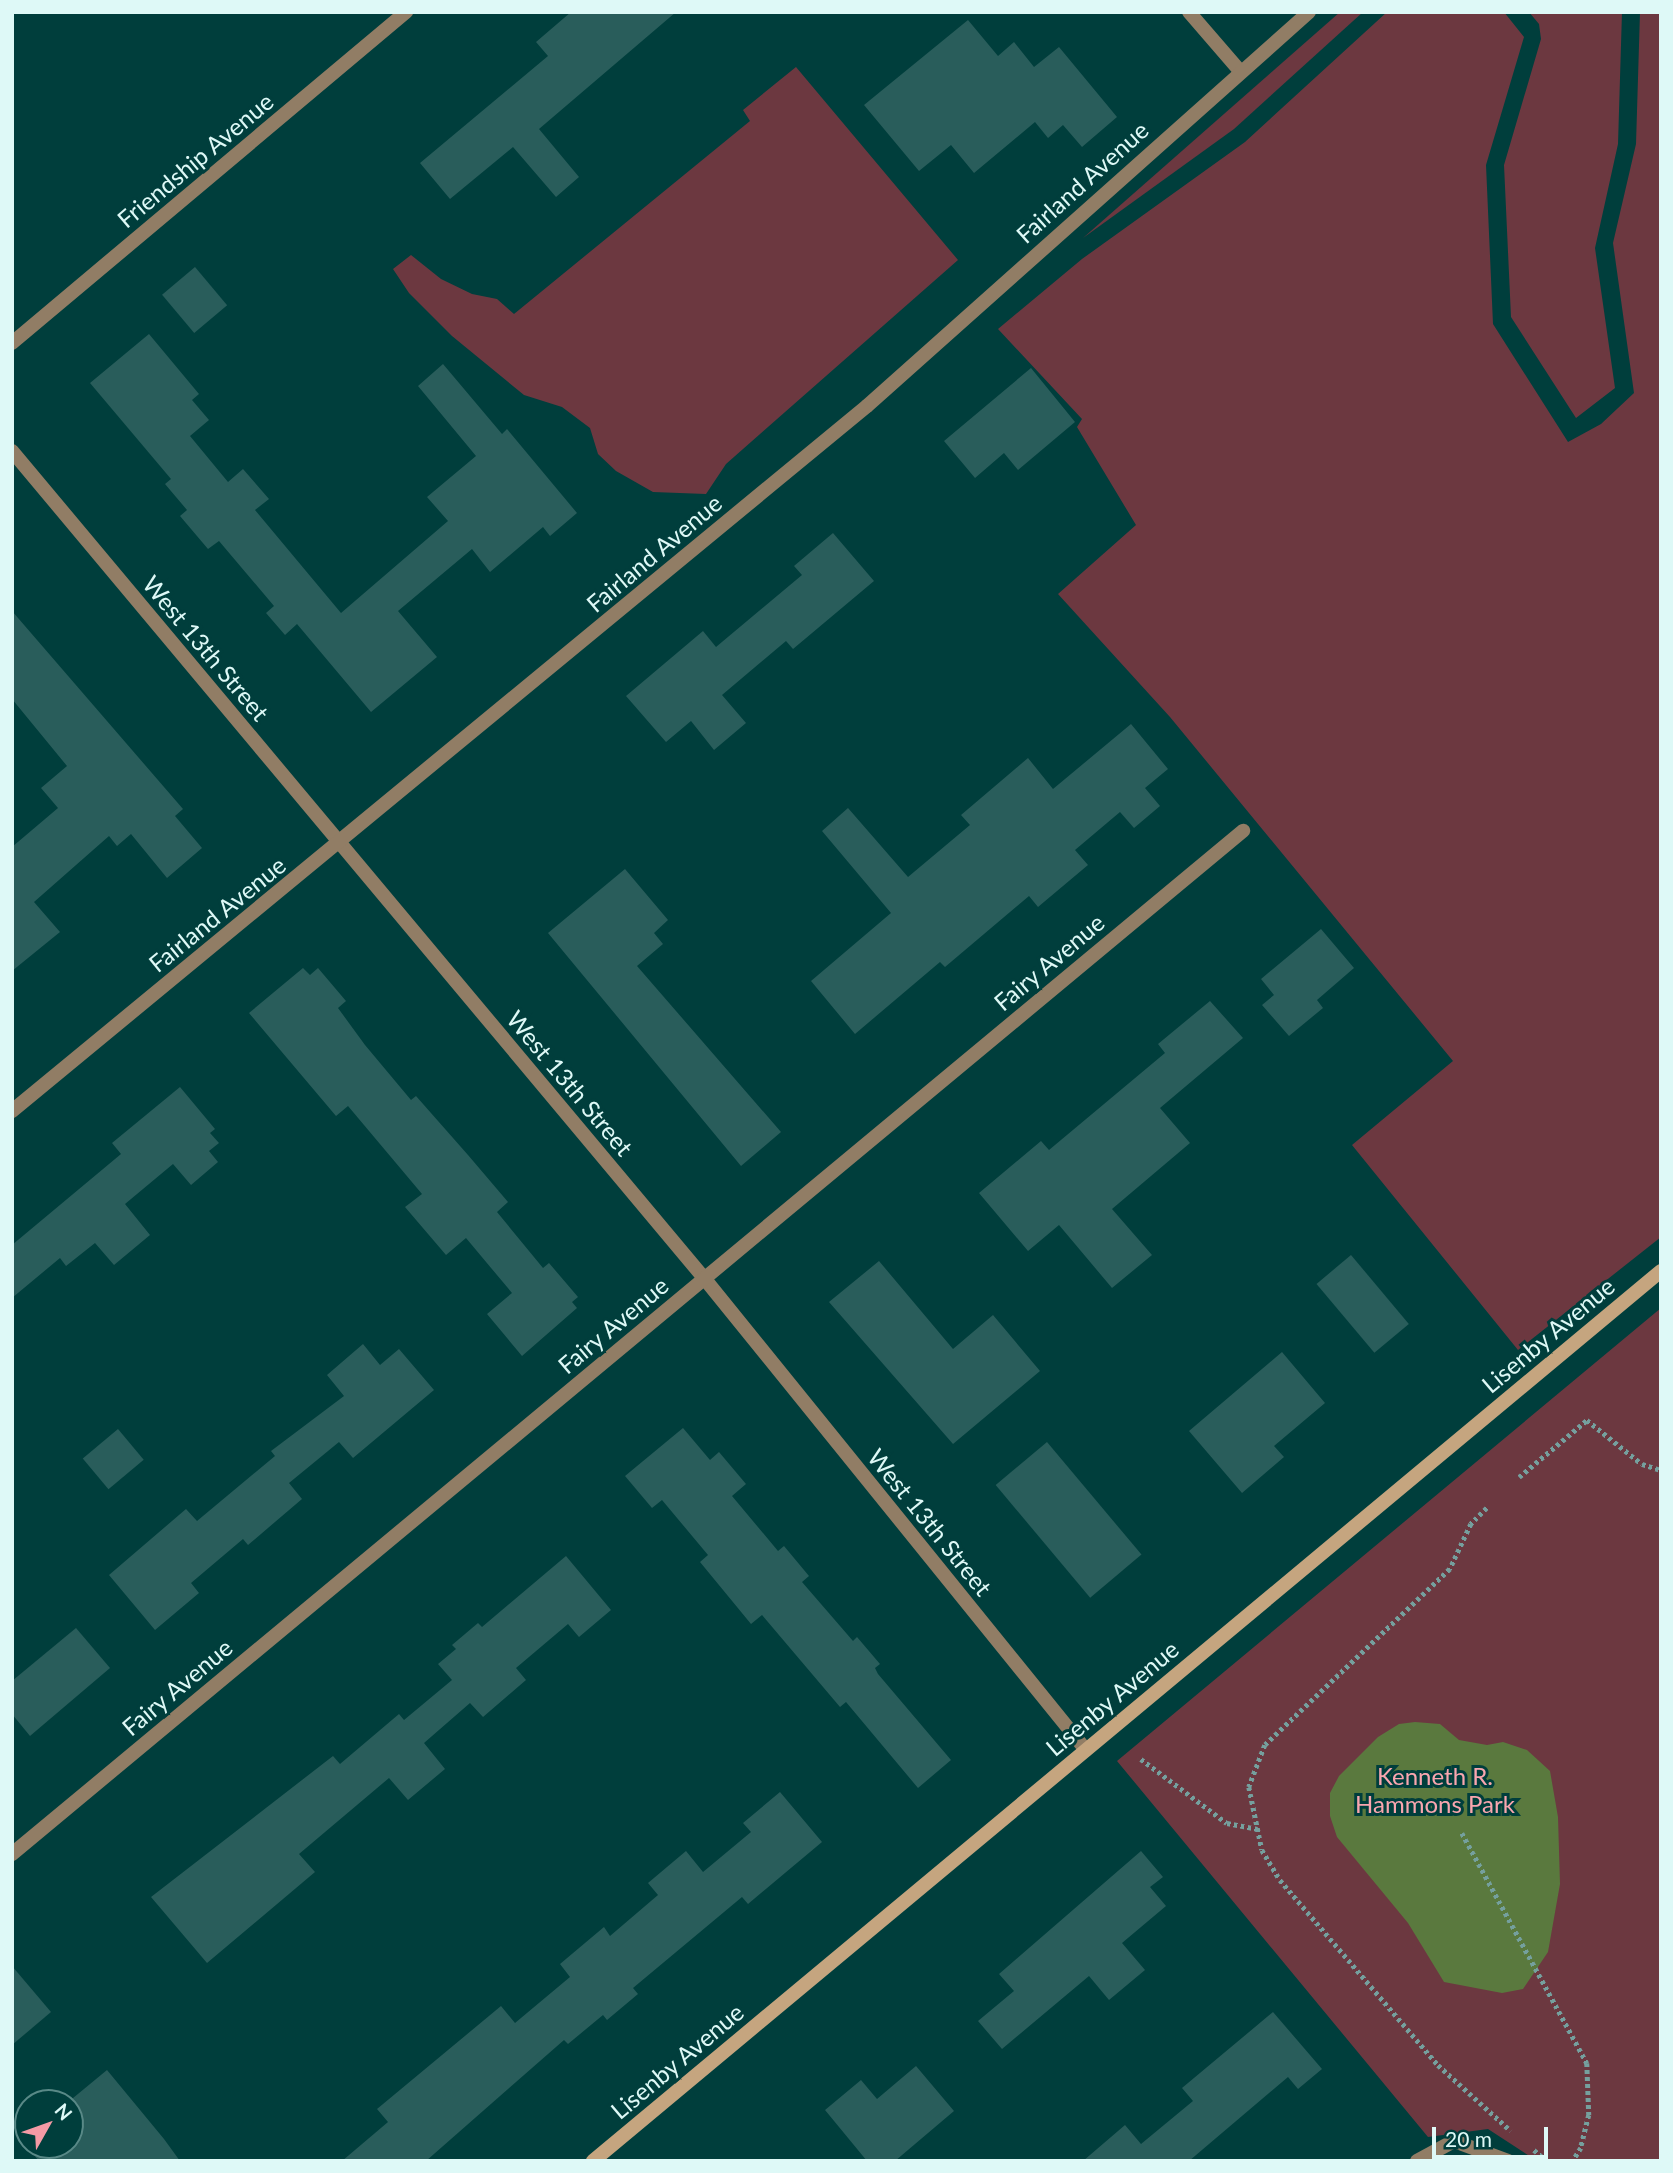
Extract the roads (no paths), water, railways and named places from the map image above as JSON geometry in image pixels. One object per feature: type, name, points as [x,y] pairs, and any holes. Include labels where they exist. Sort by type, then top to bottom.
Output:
[{"type":"main road","name":"Lisenby Avenue","points":[[593,2161],[1661,1271]]},
{"type":"street","name":"Friendship Avenue","points":[[12,343],[406,12]]},
{"type":"street","points":[[1189,12],[1240,71]]},
{"type":"street","name":"Fairland Avenue","points":[[12,1111],[867,406],[1240,71],[1310,12]]},
{"type":"street","name":"West 13th Street","points":[[12,451],[704,1279],[1086,1750]]},
{"type":"street","name":"Fairy Avenue","points":[[12,1854],[1243,831]]},
{"type":"street","points":[[1417,2161],[1454,2141],[1508,2161]]},
{"type":"park label","name":"Kenneth R. Hammons Park","points":[[1435,1790]]}]
